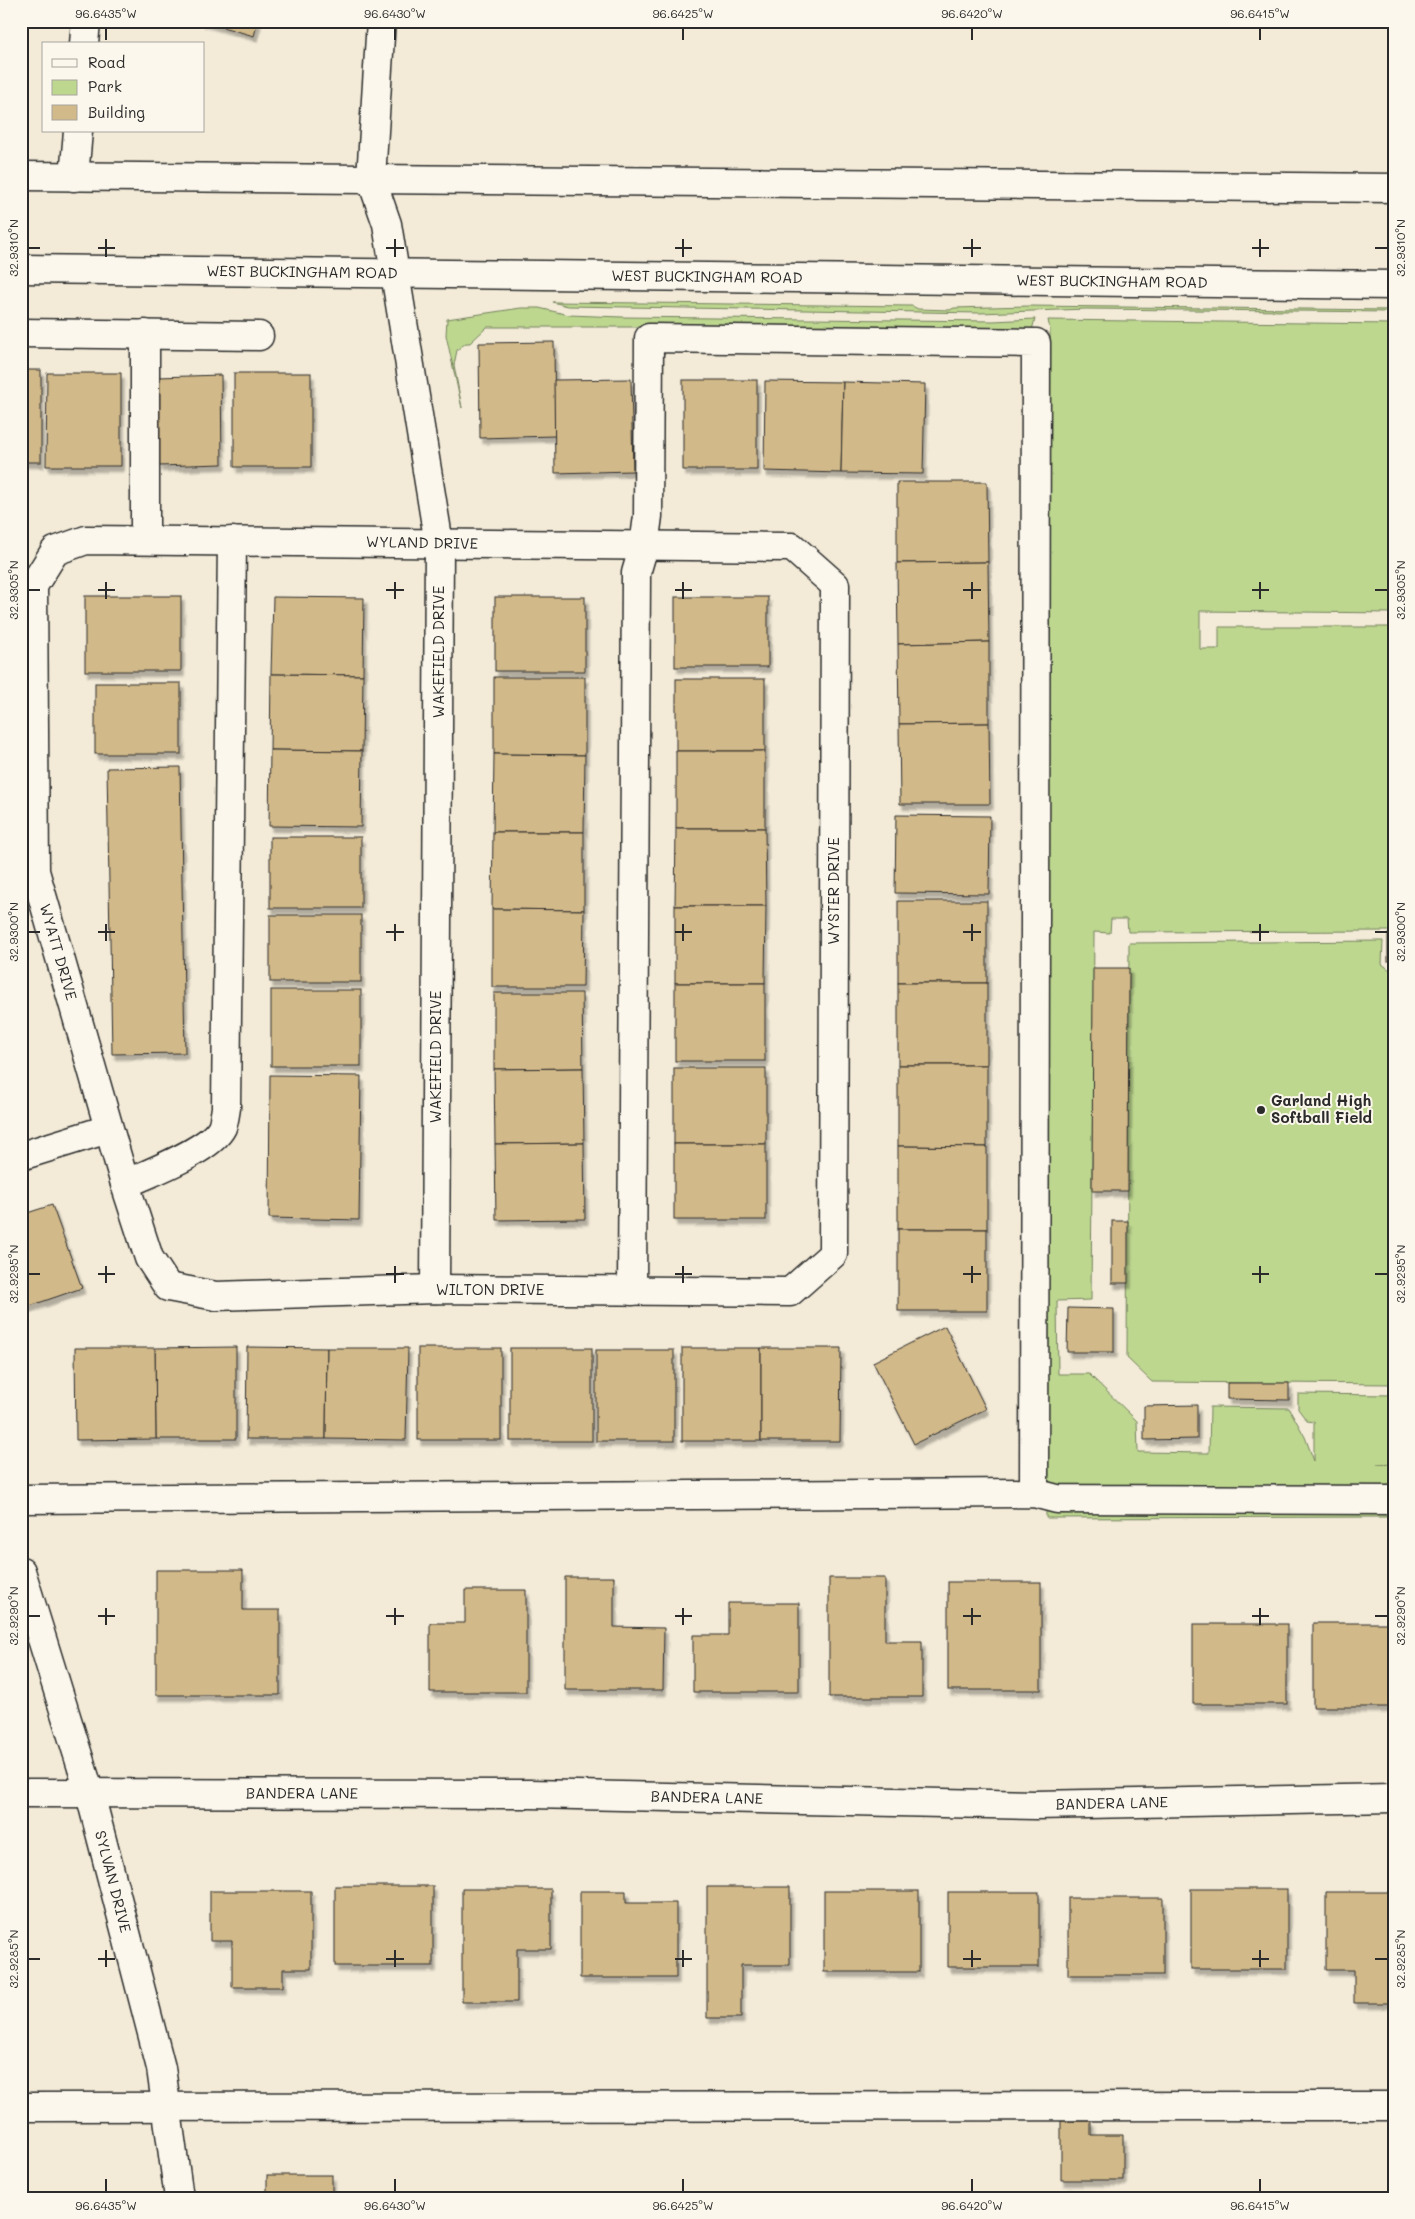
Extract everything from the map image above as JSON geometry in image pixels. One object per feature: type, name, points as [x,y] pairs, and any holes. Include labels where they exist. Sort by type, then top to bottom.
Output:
[{"type":"street","points":[[84,42],[86,21]]},
{"type":"street","name":"WAKEFIELD DRIVE","points":[[381,21],[371,178],[387,224],[439,544],[435,1290]]},
{"type":"street","points":[[74,177],[78,132]]},
{"type":"street","points":[[21,176],[1394,188]]},
{"type":"street","name":"WEST BUCKINGHAM ROAD","points":[[21,269],[1394,285]]},
{"type":"street","points":[[21,333],[259,336]]},
{"type":"street","points":[[145,334],[145,540]]},
{"type":"street","points":[[632,1291],[636,573],[644,546],[648,516],[649,338],[1036,343],[1034,1493]]},
{"type":"street","name":"WYLAND DRIVE","points":[[54,551],[86,540],[792,547]]},
{"type":"street","points":[[126,1184],[190,1154],[210,1140],[222,1127],[226,1108],[232,541]]},
{"type":"street","name":"WYSTER DRIVE","points":[[792,547],[835,586],[833,1254]]},
{"type":"street","name":"WYATT DRIVE","points":[[54,551],[33,586],[36,871],[108,1129],[149,1258]]},
{"type":"street","points":[[21,1156],[108,1129]]},
{"type":"street","name":"WILTON DRIVE","points":[[149,1258],[168,1287],[216,1296],[435,1290],[790,1292],[833,1254]]},
{"type":"street","points":[[21,1499],[1034,1493],[1057,1500],[1394,1500]]},
{"type":"street","name":"SYLVAN DRIVE","points":[[21,1571],[90,1794],[161,2068],[179,2198]]},
{"type":"street","name":"BANDERA LANE","points":[[21,1793],[531,1794],[1035,1805],[1394,1798]]},
{"type":"street","points":[[21,2106],[1394,2106]]},
{"type":"green space","points":[[552,302],[912,306],[918,309],[950,310],[954,308],[1028,306],[1394,310],[1394,312],[1086,309],[980,313],[568,306]]},
{"type":"green space","points":[[521,308],[539,308],[569,315],[622,317],[993,321],[1035,319],[1032,330],[918,328],[907,332],[678,327],[487,327],[470,343],[466,343],[457,350],[454,365],[462,408],[446,335],[447,319]]},
{"type":"green space","points":[[1048,320],[1394,324],[1394,613],[1200,611],[1200,649],[1219,649],[1219,627],[1394,627],[1394,931],[1128,932],[1127,919],[1111,919],[1110,933],[1094,932],[1091,1300],[1057,1301],[1058,1374],[1089,1374],[1137,1421],[1138,1452],[1209,1453],[1210,1407],[1289,1408],[1305,1437],[1314,1461],[1314,1422],[1307,1421],[1298,1409],[1298,1394],[1394,1395],[1394,1463],[1377,1464],[1394,1464],[1394,1517],[1046,1518],[1046,749],[1050,330]]},
{"type":"green space","name":"Garland High Softball Field","points":[[1383,941],[1382,964],[1394,973],[1394,1018],[1388,1026],[1394,1030],[1394,1384],[1152,1382],[1127,1358],[1129,943]]},
{"type":"building","points":[[201,21],[258,21],[254,36]]},
{"type":"building","points":[[554,342],[555,436],[480,438],[479,343]]},
{"type":"building","points":[[21,370],[41,370],[41,462],[21,462]]},
{"type":"building","points":[[47,373],[121,373],[121,466],[46,466]]},
{"type":"building","points":[[234,373],[311,373],[311,467],[234,467]]},
{"type":"building","points":[[221,375],[222,464],[159,466],[158,377]]},
{"type":"building","points":[[631,379],[633,471],[555,473],[554,380]]},
{"type":"building","points":[[683,380],[757,380],[757,470],[683,470]]},
{"type":"building","points":[[765,381],[843,382],[841,473],[764,471]]},
{"type":"building","points":[[843,382],[925,384],[923,474],[841,473]]},
{"type":"building","points":[[897,482],[987,482],[988,562],[897,563]]},
{"type":"building","points":[[988,562],[989,642],[898,644],[897,563]]},
{"type":"building","points":[[85,596],[181,596],[181,671],[85,671]]},
{"type":"building","points":[[273,597],[364,598],[363,675],[271,674]]},
{"type":"building","points":[[495,597],[585,597],[585,671],[495,671]]},
{"type":"building","points":[[675,597],[768,597],[768,667],[675,667]]},
{"type":"building","points":[[989,642],[989,723],[899,724],[898,644]]},
{"type":"building","points":[[271,674],[363,675],[362,751],[270,750]]},
{"type":"building","points":[[494,677],[585,677],[585,755],[494,754]]},
{"type":"building","points":[[676,679],[765,679],[765,751],[676,751]]},
{"type":"building","points":[[95,683],[181,683],[181,754],[95,754]]},
{"type":"building","points":[[989,723],[990,804],[900,804],[899,724]]},
{"type":"building","points":[[270,750],[362,751],[361,827],[269,826]]},
{"type":"building","points":[[676,751],[765,751],[765,828],[676,828]]},
{"type":"building","points":[[494,754],[585,755],[584,832],[493,832]]},
{"type":"building","points":[[180,767],[185,1053],[112,1054],[107,768]]},
{"type":"building","points":[[896,815],[990,816],[989,894],[895,893]]},
{"type":"building","points":[[676,828],[765,828],[766,906],[675,906]]},
{"type":"building","points":[[493,832],[584,832],[584,910],[492,909]]},
{"type":"building","points":[[270,837],[361,837],[361,908],[270,908]]},
{"type":"building","points":[[898,901],[987,901],[987,983],[898,983]]},
{"type":"building","points":[[675,906],[766,906],[765,983],[675,983]]},
{"type":"building","points":[[492,909],[584,910],[583,987],[492,987]]},
{"type":"building","points":[[270,915],[361,915],[361,982],[270,982]]},
{"type":"building","points":[[1388,934],[1394,934],[1394,961],[1388,961]]},
{"type":"building","points":[[1093,968],[1129,968],[1128,1191],[1092,1191]]},
{"type":"building","points":[[675,983],[765,983],[765,1061],[675,1061]]},
{"type":"building","points":[[898,983],[987,983],[987,1065],[898,1065]]},
{"type":"building","points":[[271,990],[361,990],[361,1066],[271,1066]]},
{"type":"building","points":[[494,993],[582,993],[583,1068],[494,1069]]},
{"type":"building","points":[[898,1065],[987,1065],[987,1147],[898,1146]]},
{"type":"building","points":[[583,1068],[584,1143],[495,1144],[494,1069]]},
{"type":"building","points":[[674,1068],[766,1068],[766,1144],[674,1144]]},
{"type":"building","points":[[270,1075],[361,1076],[359,1220],[269,1218]]},
{"type":"building","points":[[584,1143],[585,1219],[496,1220],[495,1144]]},
{"type":"building","points":[[674,1144],[766,1144],[766,1220],[674,1220]]},
{"type":"building","points":[[898,1146],[987,1147],[987,1229],[898,1229]]},
{"type":"building","points":[[52,1205],[82,1288],[21,1309],[21,1215]]},
{"type":"building","points":[[1112,1221],[1128,1221],[1128,1283],[1112,1283]]},
{"type":"building","points":[[898,1229],[987,1229],[987,1311],[898,1311]]},
{"type":"building","points":[[1068,1308],[1114,1309],[1114,1352],[1067,1352]]},
{"type":"building","points":[[945,1326],[986,1409],[914,1444],[873,1362]]},
{"type":"building","points":[[236,1347],[236,1439],[156,1439],[155,1348]]},
{"type":"building","points":[[247,1347],[327,1348],[326,1439],[246,1439]]},
{"type":"building","points":[[75,1348],[155,1348],[156,1439],[76,1440]]},
{"type":"building","points":[[327,1348],[408,1348],[406,1440],[326,1439]]},
{"type":"building","points":[[418,1348],[501,1348],[501,1440],[418,1440]]},
{"type":"building","points":[[510,1348],[592,1348],[592,1441],[510,1441]]},
{"type":"building","points":[[682,1348],[761,1348],[761,1441],[682,1441]]},
{"type":"building","points":[[761,1348],[841,1348],[840,1441],[761,1441]]},
{"type":"building","points":[[596,1350],[674,1350],[674,1441],[596,1441]]},
{"type":"building","points":[[1227,1383],[1289,1383],[1289,1400],[1227,1399]]},
{"type":"building","points":[[1197,1405],[1197,1439],[1144,1440],[1144,1406]]},
{"type":"building","points":[[156,1570],[243,1570],[243,1610],[280,1610],[280,1695],[156,1695]]},
{"type":"building","points":[[565,1577],[614,1577],[614,1627],[664,1628],[663,1690],[565,1690]]},
{"type":"building","points":[[829,1578],[885,1578],[885,1641],[922,1641],[922,1697],[829,1697]]},
{"type":"building","points":[[948,1582],[1041,1582],[1041,1690],[948,1690]]},
{"type":"building","points":[[465,1590],[526,1590],[526,1692],[430,1692],[430,1623],[465,1623]]},
{"type":"building","points":[[728,1603],[799,1603],[799,1692],[693,1692],[693,1635],[728,1635]]},
{"type":"building","points":[[1313,1623],[1394,1623],[1394,1707],[1313,1707]]},
{"type":"building","points":[[1193,1624],[1287,1624],[1287,1704],[1193,1704]]},
{"type":"building","points":[[335,1886],[433,1886],[433,1966],[335,1966]]},
{"type":"building","points":[[707,1887],[790,1887],[790,1965],[741,1965],[741,2018],[707,2018]]},
{"type":"building","points":[[462,1889],[551,1889],[551,1949],[517,1949],[517,2002],[462,2002]]},
{"type":"building","points":[[1191,1889],[1287,1889],[1287,1969],[1191,1969]]},
{"type":"building","points":[[210,1891],[311,1891],[311,1969],[283,1969],[283,1987],[232,1987],[232,1941],[210,1941]]},
{"type":"building","points":[[580,1891],[626,1891],[626,1903],[676,1903],[676,1978],[580,1978]]},
{"type":"building","points":[[824,1891],[919,1891],[919,1972],[824,1972]]},
{"type":"building","points":[[948,1892],[1039,1892],[1039,1967],[948,1967]]},
{"type":"building","points":[[1326,1892],[1394,1892],[1394,2003],[1354,2003],[1354,1970],[1326,1970]]},
{"type":"building","points":[[1068,1898],[1163,1898],[1163,1975],[1068,1975]]},
{"type":"building","points":[[1061,2121],[1091,2121],[1091,2135],[1123,2135],[1123,2180],[1061,2180]]},
{"type":"building","points":[[267,2175],[332,2175],[332,2198],[267,2198]]},
{"type":"place","name":"Garland High Softball Field","points":[[1261,1110]]}]
